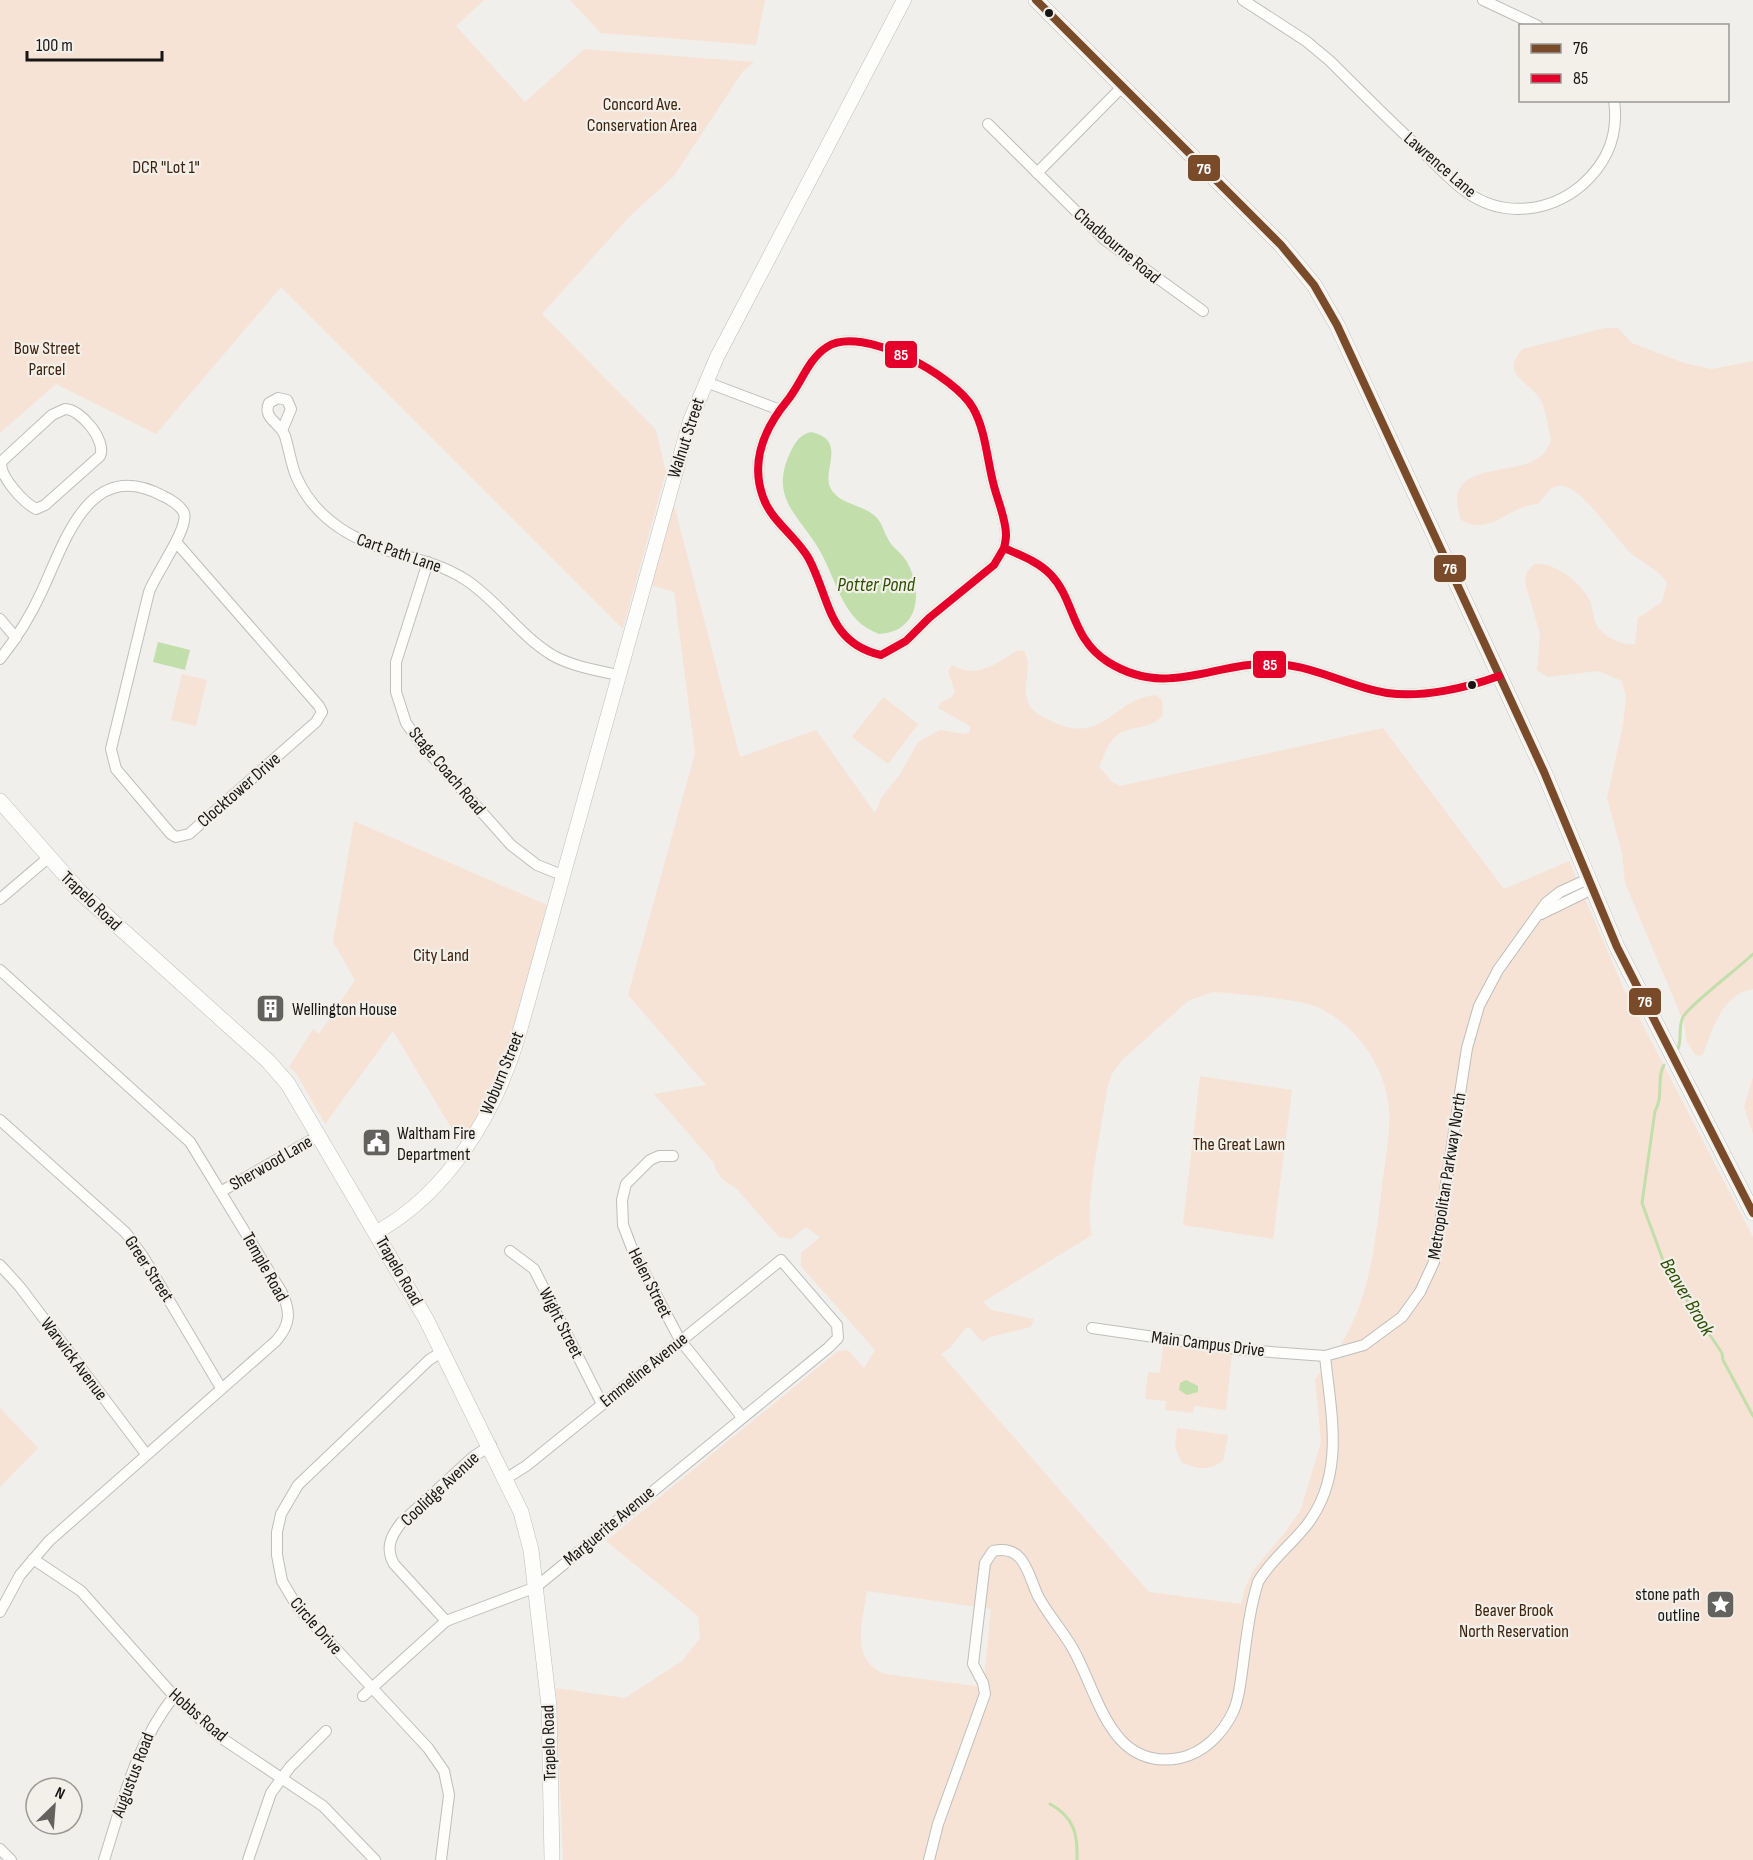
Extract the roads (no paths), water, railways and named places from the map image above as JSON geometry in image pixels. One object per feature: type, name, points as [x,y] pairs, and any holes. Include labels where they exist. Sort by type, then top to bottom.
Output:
[{"type":"main road","points":[[1036,0],[1274,237],[1314,285],[1337,325],[1544,772],[1590,884],[1644,1004],[1753,1213]]},
{"type":"main road","name":"Trapelo Road","points":[[0,801],[48,858],[91,903],[279,1072],[320,1135],[443,1351],[507,1478],[524,1521],[536,1587],[549,1706],[552,1860]]},
{"type":"street","name":"Walnut Street","points":[[552,910],[682,442],[706,382],[904,0]]},
{"type":"street","name":"Lawrence Lane","points":[[1243,0],[1306,41],[1330,61],[1468,193],[1498,206],[1537,209],[1555,202],[1589,178],[1604,159],[1614,138],[1617,119],[1614,102]]},
{"type":"street","points":[[1483,0],[1534,24]]},
{"type":"street","points":[[1037,173],[1122,87]]},
{"type":"street","name":"Chadbourne Road","points":[[988,124],[1105,240],[1203,312]]},
{"type":"street","points":[[845,340],[877,344],[894,350],[944,381],[972,406],[987,452],[1004,522],[1006,535],[1004,548],[994,565],[929,618],[906,641],[892,650],[881,655],[869,652],[850,642],[838,628],[807,557],[763,498],[757,468],[760,447],[780,410],[815,358],[828,346],[845,340]]},
{"type":"street","points":[[706,382],[780,410]]},
{"type":"street","points":[[65,409],[72,409],[100,440],[102,451],[100,456],[41,507],[32,507],[10,484],[0,468],[4,458],[52,415],[65,409]]},
{"type":"street","name":"Cart Path Lane","points":[[283,428],[296,476],[310,500],[327,519],[345,533],[367,544],[428,562],[454,573],[480,590],[526,635],[554,656],[618,675]]},
{"type":"street","points":[[0,492],[10,484]]},
{"type":"street","name":"Clocktower Drive","points":[[0,660],[16,638],[41,594],[73,523],[83,507],[110,488],[132,485],[167,498],[183,513],[184,521],[176,542],[155,575],[149,592],[111,749],[116,769],[171,834],[182,837],[189,834],[316,722],[322,712],[176,542]]},
{"type":"street","points":[[1004,548],[1033,561],[1052,576],[1072,619],[1087,643],[1106,660],[1128,673],[1151,679],[1169,679],[1274,664],[1308,667],[1388,693],[1443,691],[1499,676]]},
{"type":"street","name":"Stage Coach Road","points":[[428,562],[396,662],[396,692],[406,723],[423,747],[511,845],[537,865],[562,874]]},
{"type":"street","points":[[0,619],[16,638]]},
{"type":"street","points":[[0,899],[48,858]]},
{"type":"street","name":"Metropolitan Parkway North","points":[[1325,1356],[1364,1345],[1382,1333],[1402,1317],[1420,1292],[1434,1262],[1473,1026],[1498,970],[1553,897],[1590,884]]},
{"type":"street","name":"Woburn Street","points":[[377,1232],[399,1218],[438,1182],[462,1154],[486,1116],[516,1044],[552,910]]},
{"type":"street","name":"Temple Road","points":[[0,970],[178,1129],[202,1158],[281,1291],[290,1313],[284,1333],[146,1454],[33,1559],[0,1612]]},
{"type":"street","name":"Greer Street","points":[[0,1120],[131,1239],[221,1388]]},
{"type":"street","name":"Sherwood Lane","points":[[222,1191],[320,1135]]},
{"type":"street","name":"Helen Street","points":[[673,1156],[659,1156],[638,1170],[626,1184],[621,1214],[633,1251],[680,1340],[741,1417]]},
{"type":"street","name":"Wight Street","points":[[510,1251],[534,1269],[602,1404]]},
{"type":"street","name":"Emmeline Avenue","points":[[507,1478],[526,1466],[781,1260],[833,1318],[839,1331]]},
{"type":"street","name":"Warwick Avenue","points":[[0,1265],[20,1287],[146,1454]]},
{"type":"street","name":"Main Campus Drive","points":[[1092,1328],[1244,1350],[1325,1356]]},
{"type":"street","name":"Marguerite Avenue","points":[[367,1692],[446,1621],[536,1587],[828,1348],[838,1338],[839,1331]]},
{"type":"street","name":"Circle Drive","points":[[441,1860],[449,1783],[438,1760],[367,1692],[289,1594],[278,1567],[277,1532],[281,1514],[298,1485],[429,1360],[443,1351]]},
{"type":"street","points":[[929,1860],[938,1824],[985,1694],[983,1683],[973,1664],[988,1556],[1000,1550],[1023,1559],[1038,1597],[1073,1649],[1114,1734],[1127,1747],[1142,1755],[1168,1759],[1183,1758],[1208,1745],[1218,1735],[1234,1709],[1258,1582],[1265,1570],[1306,1526],[1328,1487],[1334,1441],[1325,1356]]},
{"type":"street","name":"Coolidge Avenue","points":[[446,1621],[394,1564],[389,1552],[390,1544],[401,1523],[473,1457],[490,1445]]},
{"type":"street","name":"Hobbs Road","points":[[33,1559],[81,1591],[174,1696],[223,1739],[322,1806],[375,1860]]},
{"type":"street","name":"Augustus Road","points":[[104,1860],[120,1802],[138,1753],[150,1730],[174,1696]]},
{"type":"street","points":[[248,1860],[265,1807],[280,1779],[326,1731]]},
{"type":"street","points":[[0,1849],[11,1860]]},
{"type":"water","name":"Potter Pond","points":[[811,432],[823,436],[829,443],[831,459],[828,476],[833,492],[842,500],[876,517],[889,541],[905,558],[912,573],[916,597],[914,608],[910,618],[903,626],[893,632],[879,634],[867,628],[849,610],[820,551],[795,515],[784,493],[785,466],[792,449],[804,434]]},
{"type":"water","points":[[158,642],[190,650],[185,670],[153,662]]},
{"type":"water","points":[[1186,1380],[1198,1386],[1198,1392],[1187,1395],[1179,1390],[1180,1383]]},
{"type":"waterway","name":"Beaver Brook","points":[[1678,1049],[1683,1017],[1753,954]]},
{"type":"waterway","name":"Beaver Brook","points":[[1664,1065],[1660,1076],[1659,1099],[1655,1111],[1642,1203],[1667,1271],[1722,1353],[1723,1360],[1753,1416]]},
{"type":"waterway","points":[[1050,1804],[1058,1809],[1073,1827],[1077,1842],[1077,1860]]},
{"type":"place","name":"Wellington House","points":[[271,1009]]},
{"type":"place","name":"Waltham Fire Department","points":[[376,1143]]},
{"type":"place","name":"stone path outline","points":[[1721,1604]]},
{"type":"park label","name":"Concord Ave. Conservation Area","points":[[642,114]]},
{"type":"park label","name":"DCR \"Lot 1\"","points":[[166,167]]},
{"type":"park label","name":"Bow Street Parcel","points":[[47,358]]},
{"type":"park label","name":"City Land","points":[[441,955]]},
{"type":"park label","name":"The Great Lawn","points":[[1239,1144]]},
{"type":"park label","name":"Beaver Brook North Reservation","points":[[1514,1620]]}]
